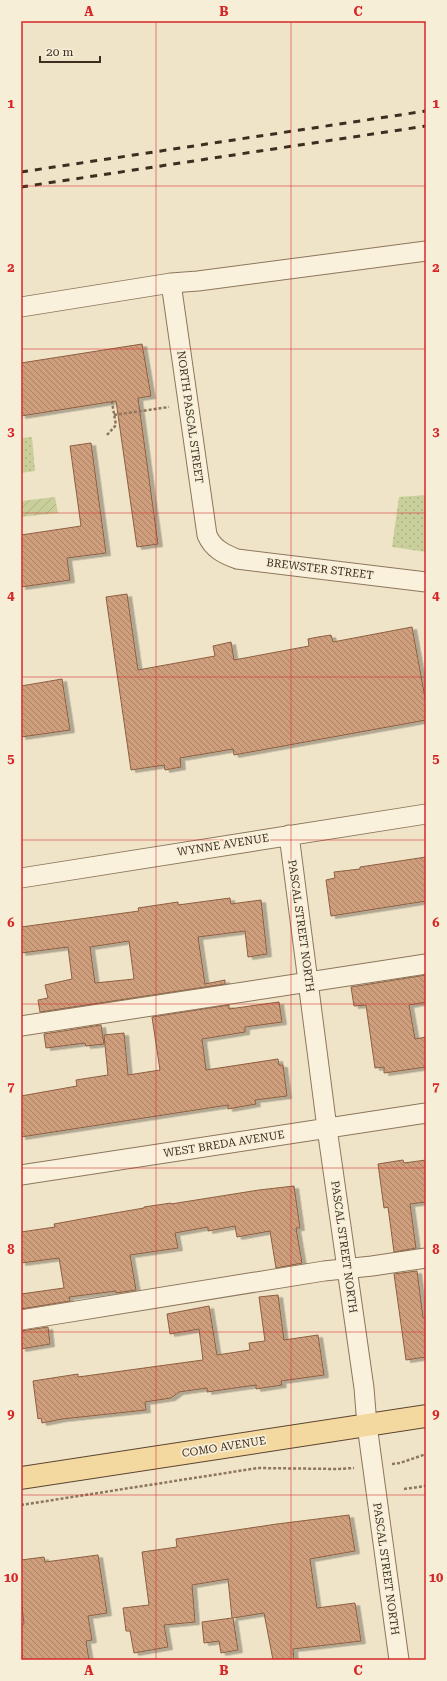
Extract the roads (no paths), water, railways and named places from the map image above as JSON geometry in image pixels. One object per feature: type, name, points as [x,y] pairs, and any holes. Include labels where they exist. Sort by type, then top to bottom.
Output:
[{"type":"main road","name":"COMO AVENUE","points":[[21,1478],[426,1416]]},
{"type":"street","points":[[21,307],[171,283],[198,281],[426,251]]},
{"type":"street","name":"NORTH PASCAL STREET","points":[[171,283],[207,535],[210,542],[216,548]]},
{"type":"street","name":"BREWSTER STREET","points":[[216,548],[237,559],[426,582]]},
{"type":"street","name":"WYNNE AVENUE","points":[[21,878],[426,814]]},
{"type":"street","name":"PASCAL STREET NORTH","points":[[289,835],[327,1128],[364,1388],[367,1425],[399,1660]]},
{"type":"street","points":[[21,1026],[426,964]]},
{"type":"street","name":"WEST BREDA AVENUE","points":[[21,1175],[426,1113]]},
{"type":"street","points":[[21,1320],[324,1271],[426,1258]]},
{"type":"railway","points":[[21,172],[426,111]]},
{"type":"railway","points":[[21,187],[426,126]]}]
